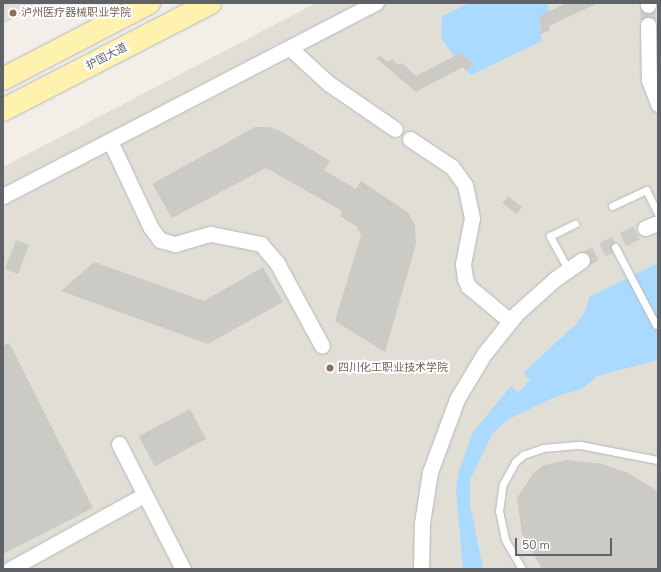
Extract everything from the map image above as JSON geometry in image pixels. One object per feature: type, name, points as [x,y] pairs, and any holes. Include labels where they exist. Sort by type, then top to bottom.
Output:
[{"type":"main road","points":[[3,79],[149,3]]},
{"type":"main road","name":"护国大道","points":[[3,110],[210,3]]},
{"type":"street","points":[[3,196],[376,3]]},
{"type":"street","points":[[648,25],[649,80],[658,104]]},
{"type":"street","points":[[290,48],[328,83],[395,129]]},
{"type":"street","points":[[410,139],[452,168],[465,185],[472,218],[463,264],[464,279],[468,286],[510,321]]},
{"type":"street","points":[[110,141],[151,228],[160,240],[175,244],[211,234],[261,244],[277,263],[322,346]]},
{"type":"street","points":[[421,569],[425,498],[440,441],[470,376],[510,321],[568,269],[582,260]]},
{"type":"street","points":[[119,444],[183,569]]},
{"type":"street","points":[[10,569],[144,495]]},
{"type":"lane","points":[[612,206],[646,190],[658,214]]},
{"type":"lane","points":[[568,269],[550,236],[575,224]]},
{"type":"lane","points":[[615,247],[656,325]]},
{"type":"lane","points":[[522,569],[505,539],[498,511],[503,484],[515,462],[523,455],[543,448],[580,445],[658,460]]},
{"type":"shaded area","name":"泸州医疗器械职业学院","points":[[3,3],[44,3],[3,24]]},
{"type":"shaded area","name":"四川化工职业技术学院","points":[[316,3],[658,3],[658,569],[3,569],[3,167]]},
{"type":"water","points":[[470,3],[547,3],[549,12],[539,17],[542,41],[471,75],[465,70],[474,65],[461,53],[454,56],[441,38],[442,16]]},
{"type":"water","points":[[658,263],[658,360],[597,376],[582,389],[557,396],[509,419],[492,434],[470,480],[470,504],[483,569],[463,569],[456,489],[459,470],[473,432],[511,386],[518,393],[530,380],[523,373],[577,323],[586,310],[589,297]]},
{"type":"building","points":[[567,3],[598,3],[549,26],[550,30],[541,34],[539,16]]},
{"type":"building","points":[[461,53],[474,65],[465,70],[463,67],[416,92],[376,58],[381,56],[387,62],[392,59],[398,65],[402,63],[416,76]]},
{"type":"building","points":[[255,127],[270,127],[282,132],[330,161],[324,170],[356,189],[361,181],[409,213],[415,226],[416,244],[385,352],[335,321],[361,235],[356,226],[340,216],[342,211],[266,168],[172,218],[152,184]]},
{"type":"building","points":[[508,196],[522,207],[517,214],[502,203]]},
{"type":"building","points":[[16,240],[29,245],[18,274],[5,269]]},
{"type":"building","points":[[94,262],[204,301],[263,267],[283,302],[208,344],[61,291]]},
{"type":"building","points":[[9,343],[93,508],[3,554],[3,346]]},
{"type":"building","points":[[190,409],[206,439],[155,466],[139,436]]},
{"type":"building","points":[[567,460],[603,464],[628,473],[658,491],[658,569],[542,569],[522,534],[517,498],[534,472],[544,465]]},
{"type":"tunnel","points":[[648,5],[648,25]]},
{"type":"tunnel","points":[[582,260],[645,228]]},
{"type":"place","name":"泸州医疗器械职业学院","points":[[13,13]]},
{"type":"place","name":"四川化工职业技术学院","points":[[330,368]]}]
